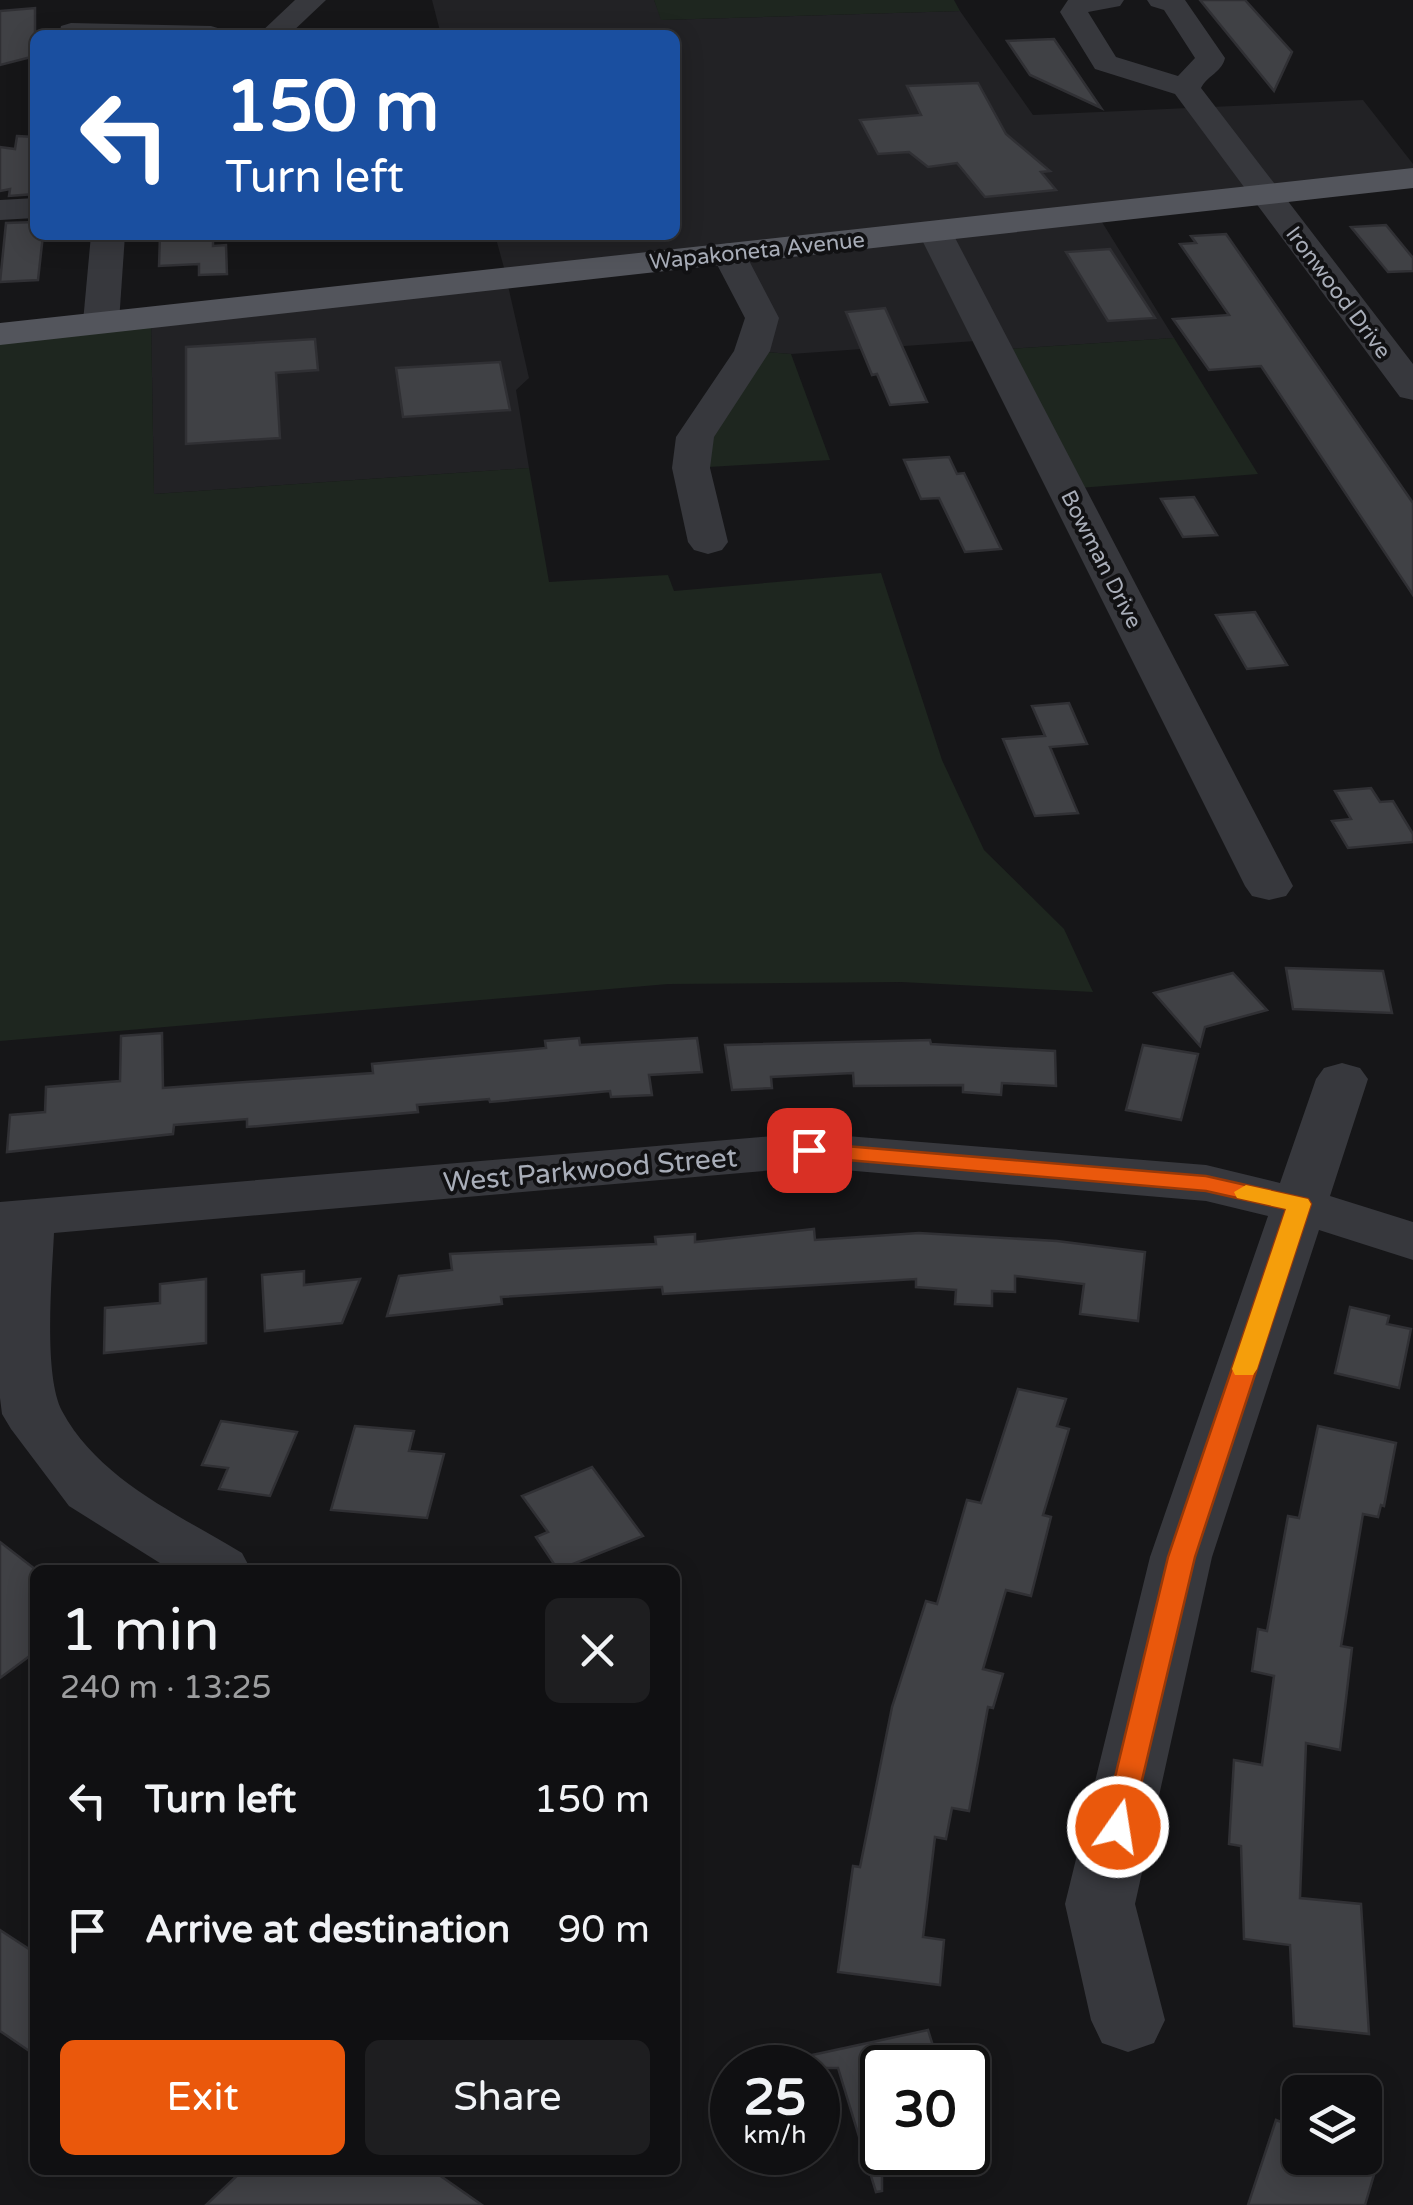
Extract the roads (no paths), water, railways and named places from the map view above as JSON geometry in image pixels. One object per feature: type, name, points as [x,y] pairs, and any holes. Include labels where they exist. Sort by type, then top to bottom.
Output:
[{"type":"main road","name":"Wapakoneta Avenue","points":[[0,334],[1413,178]]},
{"type":"street","points":[[278,30],[312,0]]},
{"type":"street","points":[[1110,0],[1080,4],[1074,12],[1105,63],[1186,88],[1194,72],[1209,64],[1210,58],[1174,4],[1160,0]]},
{"type":"street","name":"Ironwood Drive","points":[[1186,88],[1413,389]]},
{"type":"street","points":[[0,210],[30,208]]},
{"type":"street","name":"Bowman Drive","points":[[934,232],[1270,886]]},
{"type":"street","points":[[101,322],[108,240]]},
{"type":"street","points":[[708,542],[690,454],[695,437],[752,351],[762,318],[728,253]]},
{"type":"street","points":[[1128,2020],[1100,1904],[1182,1557],[1342,1080]]},
{"type":"street","name":"West Parkwood Street","points":[[14,1218],[809,1150],[1206,1183],[1299,1204],[1413,1241]]},
{"type":"street","points":[[14,1218],[21,1342],[32,1414],[91,1490],[212,1565]]}]
